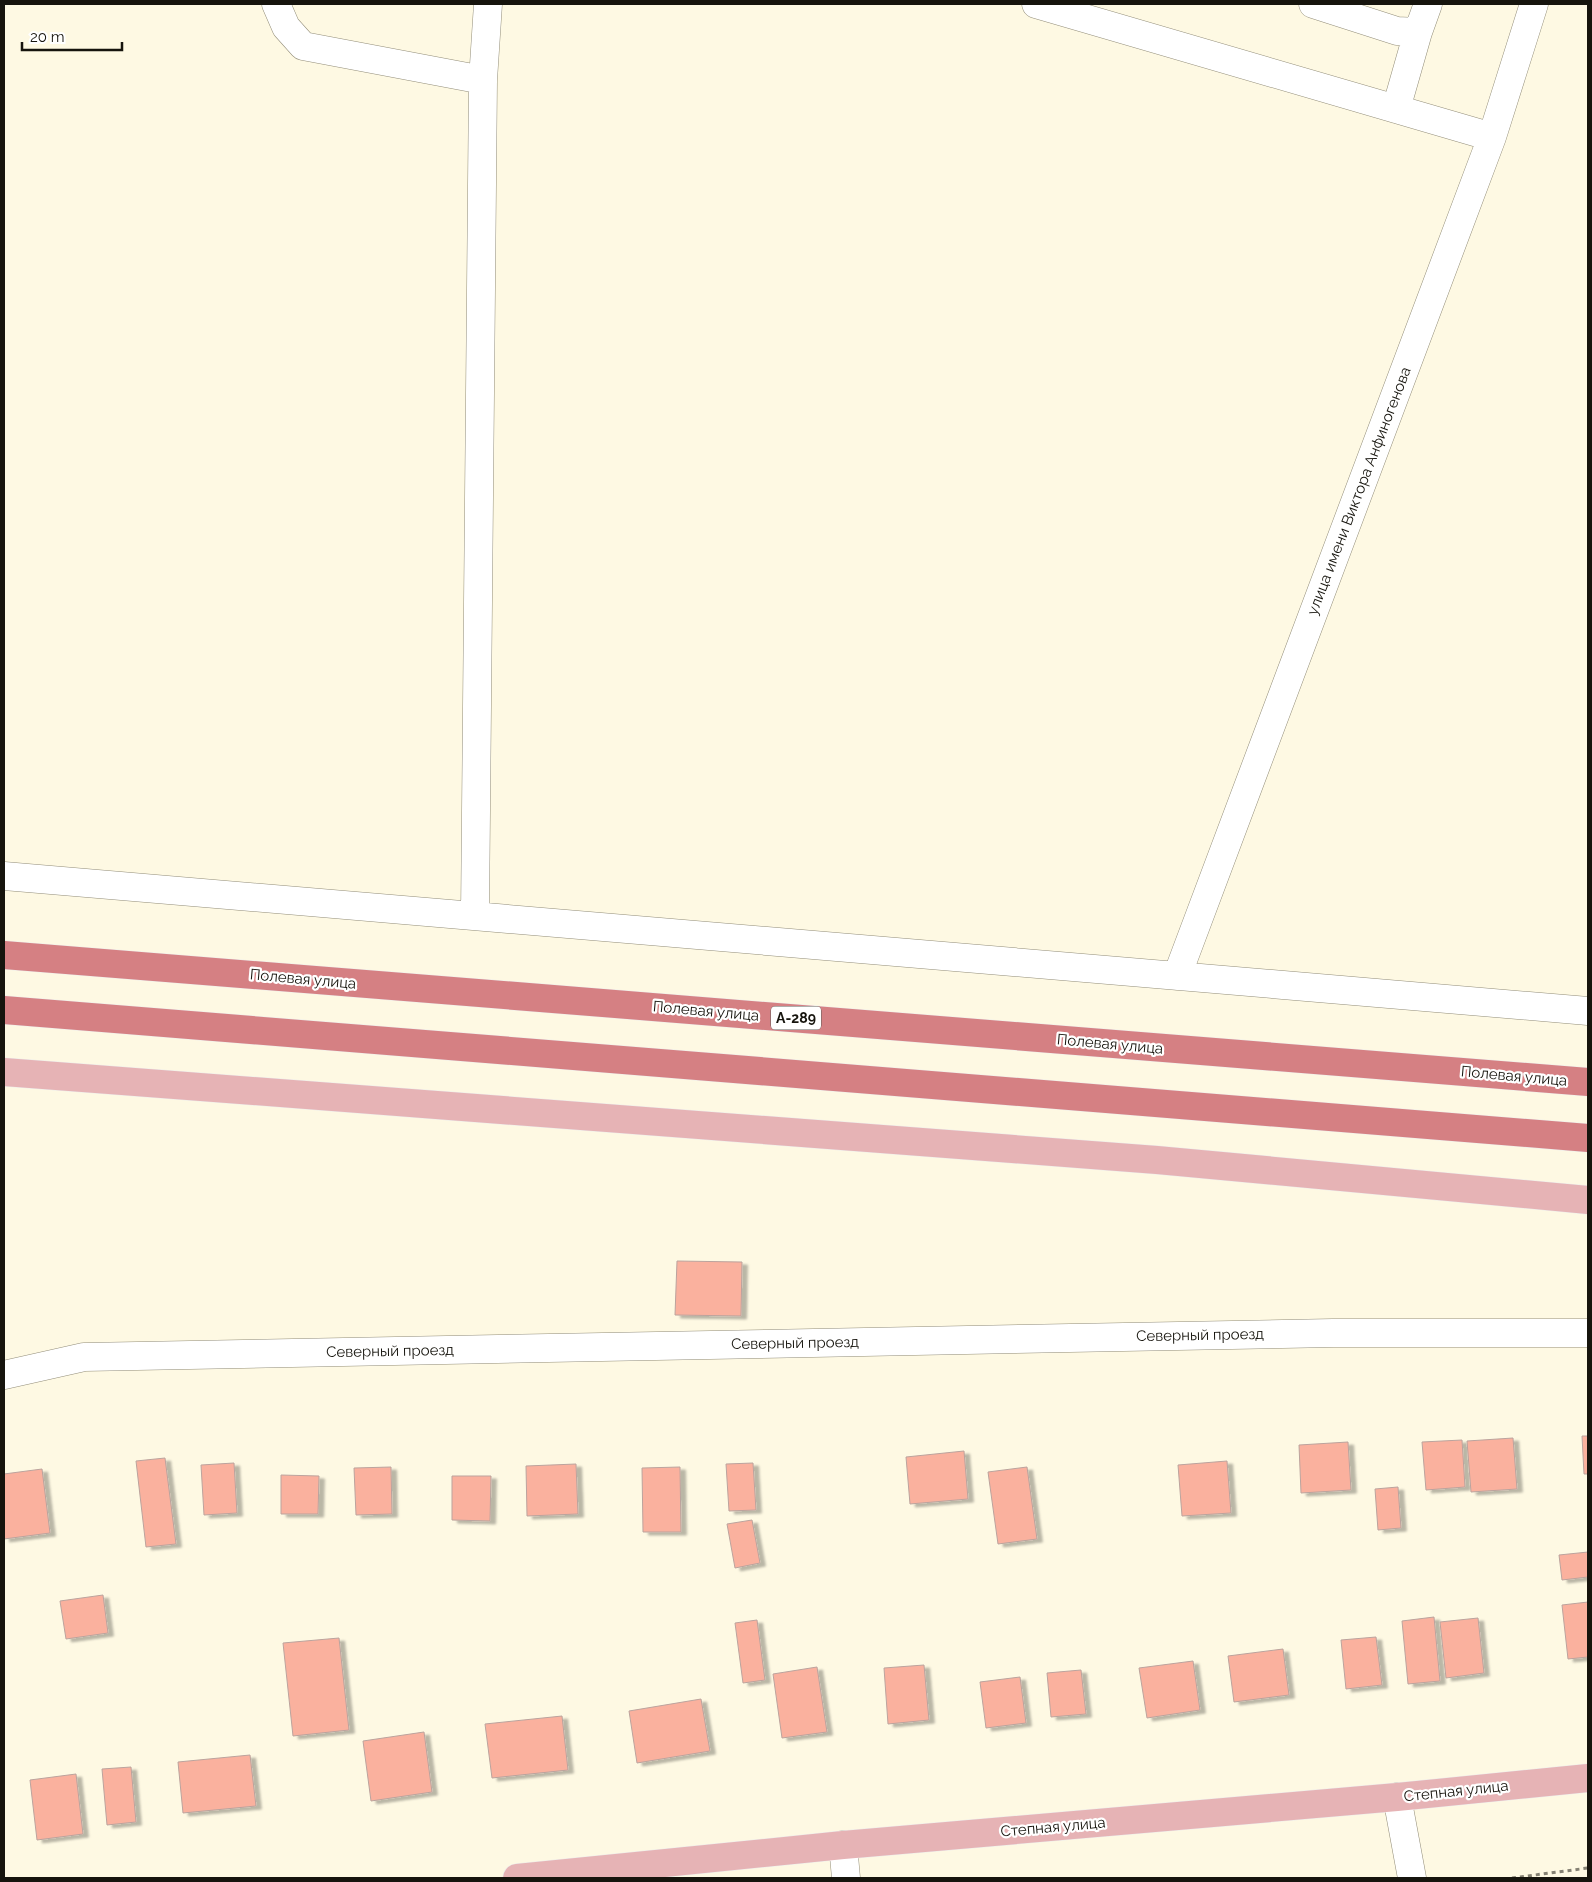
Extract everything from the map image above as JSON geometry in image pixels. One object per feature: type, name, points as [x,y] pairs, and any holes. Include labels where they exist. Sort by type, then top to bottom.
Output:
[{"type":"highway","name":"Полевая улица","points":[[4,955],[1588,1082]]},
{"type":"highway","points":[[4,1010],[1588,1138]]},
{"type":"main road","points":[[4,1072],[1137,1158],[1588,1200]]},
{"type":"main road","name":"Степная улица","points":[[518,1878],[843,1845],[1397,1798],[1588,1778]]},
{"type":"street","points":[[276,4],[286,27],[303,46],[483,80]]},
{"type":"street","points":[[475,916],[483,80],[488,4]]},
{"type":"street","points":[[1036,4],[1492,137]]},
{"type":"street","points":[[1313,4],[1397,31],[1418,32]]},
{"type":"street","points":[[1396,109],[1428,4]]},
{"type":"street","name":"улица имени Виктора Анфиногенова","points":[[1177,976],[1492,137],[1534,4]]},
{"type":"street","points":[[4,876],[1588,1012]]},
{"type":"street","name":"Северный проезд","points":[[4,1375],[84,1357],[1323,1333],[1588,1333]]},
{"type":"street","points":[[1397,1798],[1412,1878]]},
{"type":"street","points":[[843,1845],[846,1878]]},
{"type":"path","points":[[1512,1878],[1588,1868]]},
{"type":"building","points":[[677,1261],[742,1262],[741,1316],[675,1315]]},
{"type":"building","points":[[1582,1436],[1588,1436],[1588,1474],[1584,1474]]},
{"type":"building","points":[[1513,1438],[1517,1489],[1471,1492],[1467,1441]]},
{"type":"building","points":[[1462,1440],[1465,1487],[1426,1490],[1422,1442]]},
{"type":"building","points":[[1348,1442],[1351,1490],[1301,1493],[1299,1445]]},
{"type":"building","points":[[964,1451],[968,1499],[910,1504],[906,1457]]},
{"type":"building","points":[[165,1458],[176,1544],[146,1547],[136,1461]]},
{"type":"building","points":[[1227,1461],[1231,1513],[1182,1516],[1178,1465]]},
{"type":"building","points":[[234,1463],[237,1513],[204,1515],[201,1465]]},
{"type":"building","points":[[753,1463],[756,1510],[729,1511],[726,1464]]},
{"type":"building","points":[[576,1464],[578,1514],[527,1516],[526,1466]]},
{"type":"building","points":[[391,1467],[392,1514],[356,1515],[354,1468]]},
{"type":"building","points":[[680,1467],[681,1532],[643,1532],[642,1468]]},
{"type":"building","points":[[1027,1467],[1037,1539],[998,1544],[988,1472]]},
{"type":"building","points":[[42,1469],[50,1533],[4,1539],[4,1474]]},
{"type":"building","points":[[281,1475],[319,1476],[318,1514],[281,1514]]},
{"type":"building","points":[[452,1476],[491,1476],[490,1521],[452,1520]]},
{"type":"building","points":[[1398,1487],[1401,1528],[1378,1530],[1375,1489]]},
{"type":"building","points":[[752,1520],[760,1563],[735,1568],[727,1524]]},
{"type":"building","points":[[1588,1552],[1588,1577],[1562,1580],[1559,1555]]},
{"type":"building","points":[[103,1595],[108,1633],[66,1639],[60,1601]]},
{"type":"building","points":[[1588,1602],[1588,1657],[1568,1659],[1562,1605]]},
{"type":"building","points":[[1434,1617],[1440,1681],[1408,1684],[1402,1621]]},
{"type":"building","points":[[1478,1618],[1484,1673],[1446,1678],[1440,1622]]},
{"type":"building","points":[[757,1620],[765,1680],[743,1683],[735,1623]]},
{"type":"building","points":[[1376,1637],[1382,1685],[1346,1689],[1341,1640]]},
{"type":"building","points":[[339,1638],[349,1730],[293,1736],[283,1643]]},
{"type":"building","points":[[1283,1649],[1289,1695],[1234,1702],[1228,1656]]},
{"type":"building","points":[[1193,1661],[1200,1710],[1147,1718],[1139,1668]]},
{"type":"building","points":[[924,1665],[929,1720],[888,1724],[884,1668]]},
{"type":"building","points":[[817,1667],[827,1732],[782,1738],[773,1674]]},
{"type":"building","points":[[1081,1670],[1086,1714],[1051,1717],[1047,1673]]},
{"type":"building","points":[[1020,1677],[1026,1723],[986,1728],[980,1682]]},
{"type":"building","points":[[701,1699],[710,1751],[637,1763],[629,1711]]},
{"type":"building","points":[[562,1716],[568,1770],[492,1778],[485,1724]]},
{"type":"building","points":[[424,1732],[432,1792],[371,1801],[363,1741]]},
{"type":"building","points":[[250,1755],[256,1806],[183,1813],[178,1762]]},
{"type":"building","points":[[131,1767],[136,1822],[107,1825],[102,1769]]},
{"type":"building","points":[[76,1774],[83,1834],[37,1840],[30,1780]]}]
